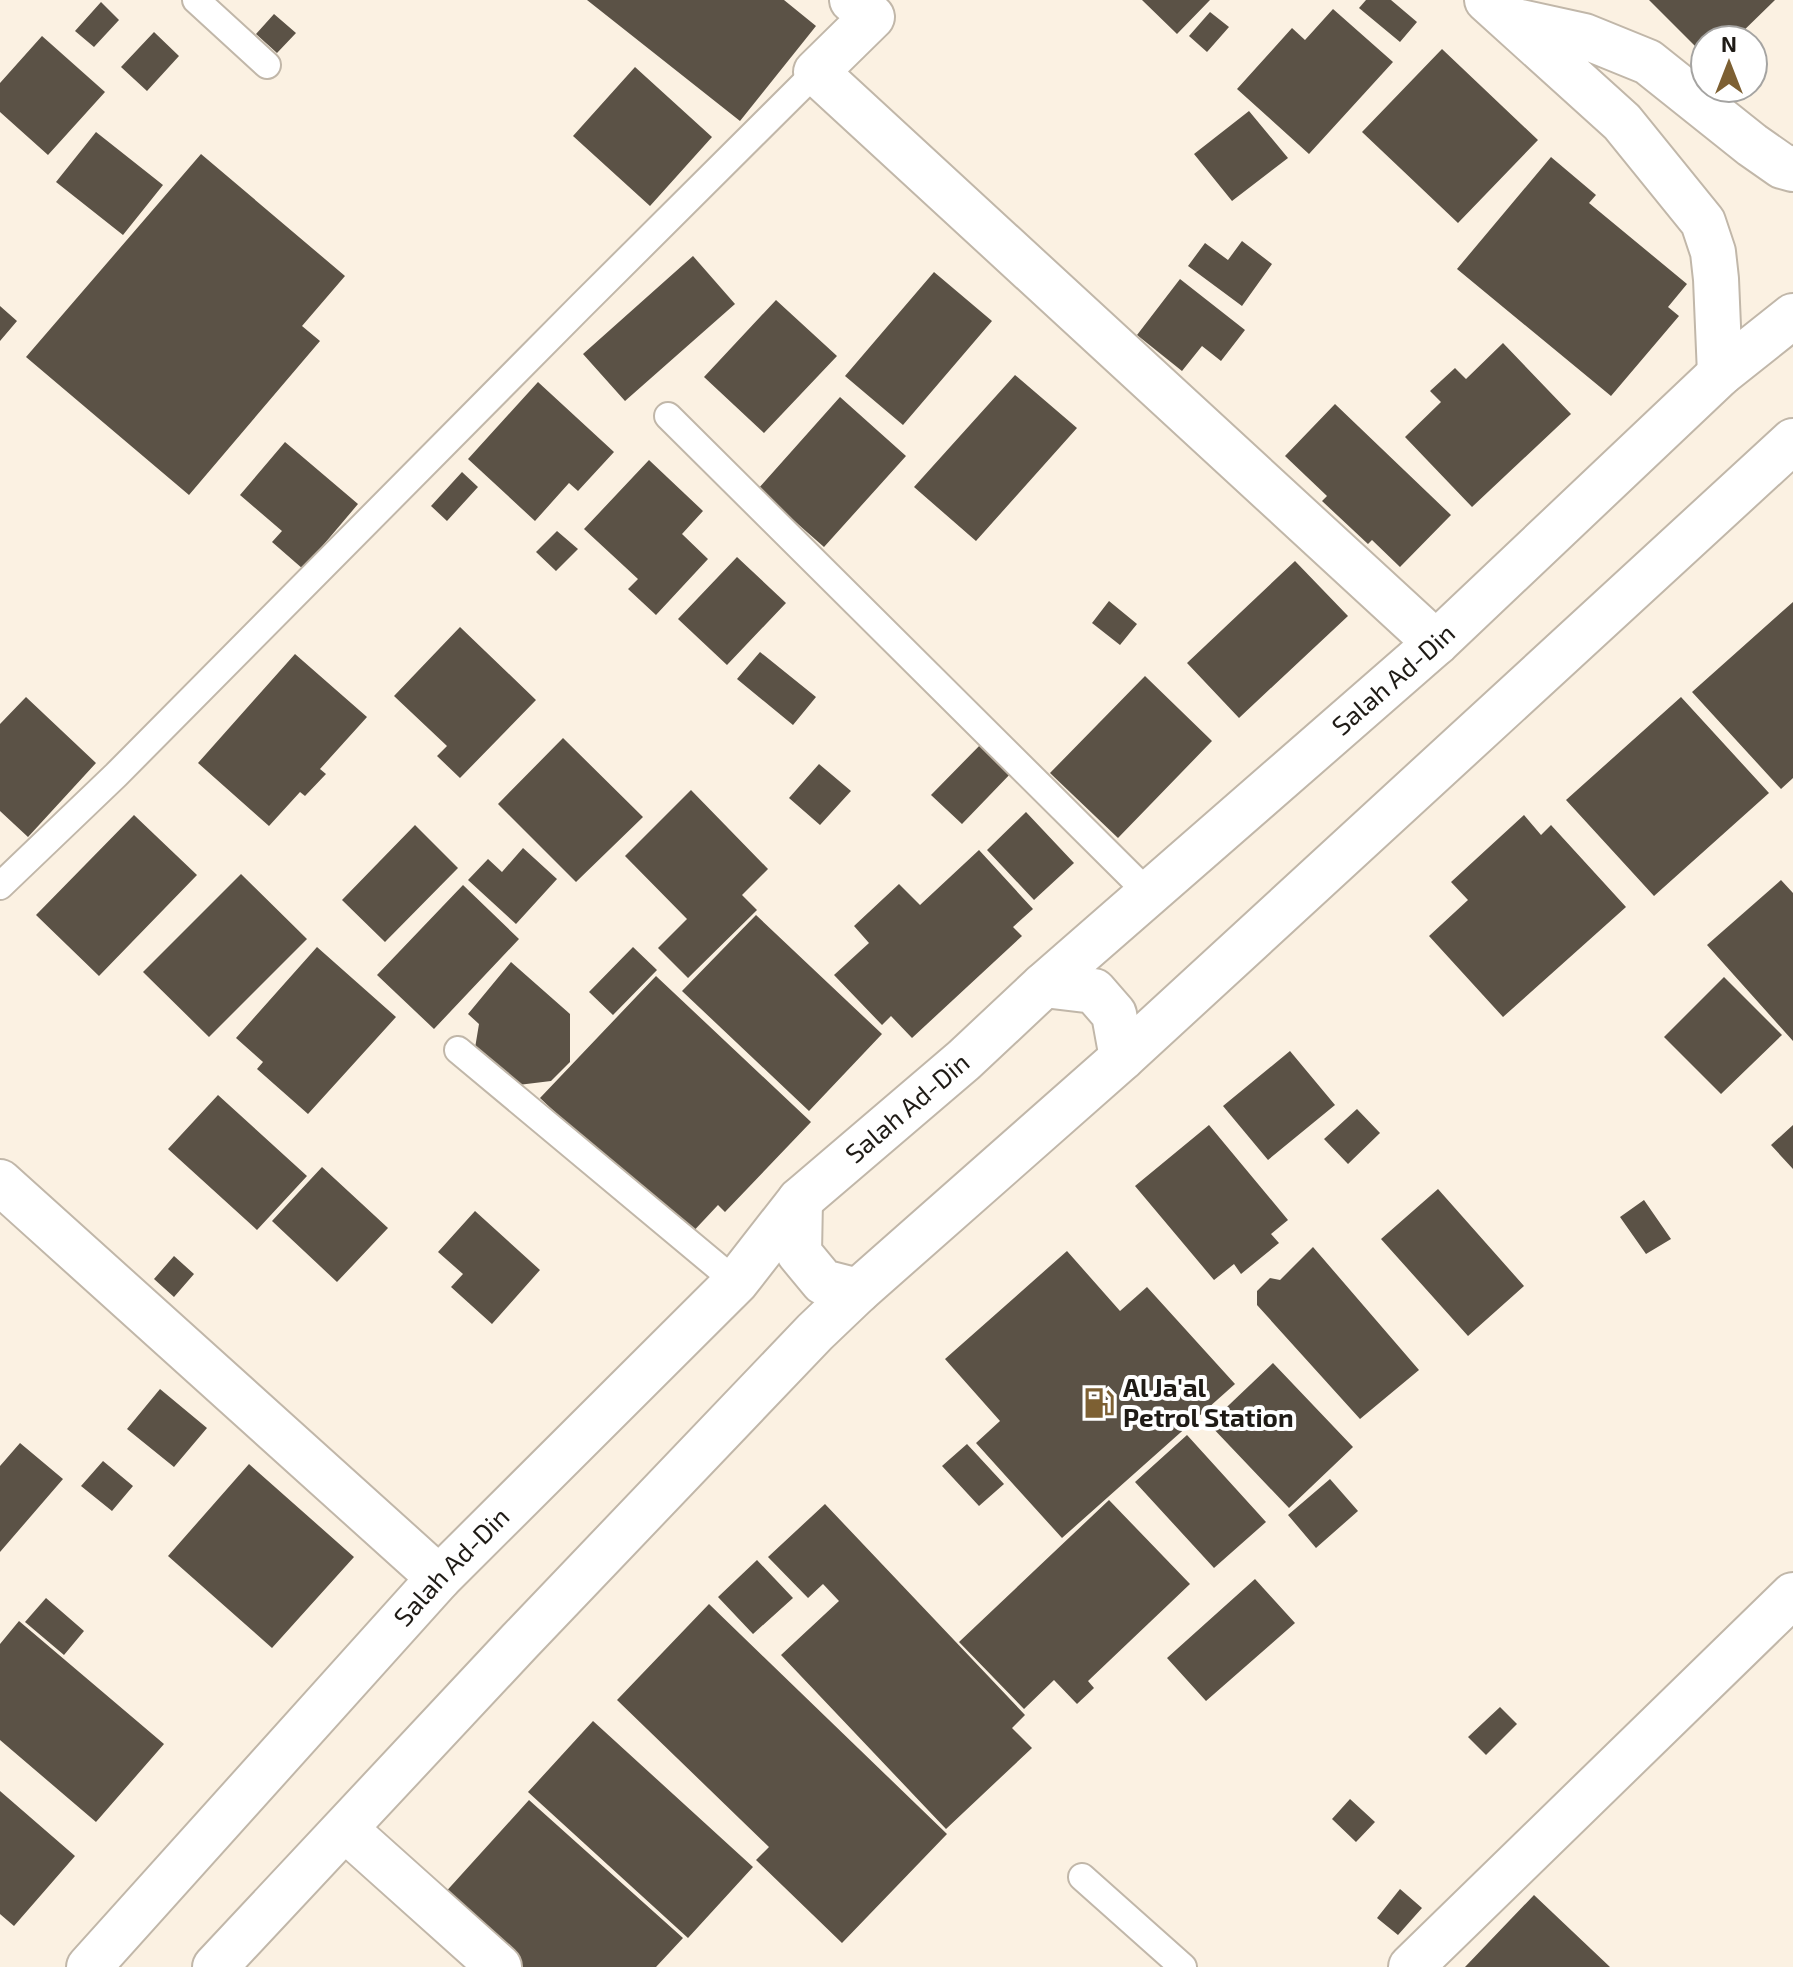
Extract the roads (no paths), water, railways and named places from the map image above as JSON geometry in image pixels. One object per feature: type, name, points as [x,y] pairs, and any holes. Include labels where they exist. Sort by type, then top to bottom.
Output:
[{"type":"main road","points":[[852,0],[872,17],[816,72],[1436,643]]},
{"type":"main road","points":[[1498,10],[1584,36],[1648,62],[1752,145],[1782,166],[1793,169]]},
{"type":"main road","points":[[1498,10],[1622,122],[1703,222],[1713,252],[1720,374]]},
{"type":"main road","name":"Salah Ad-Din","points":[[89,1967],[439,1578],[736,1282],[800,1200],[964,1060],[1044,985],[1436,643],[1720,374],[1793,316]]},
{"type":"main road","points":[[215,1967],[815,1332],[1122,1058],[1793,441]]},
{"type":"main road","points":[[1044,985],[1094,991],[1114,1014],[1122,1058]]},
{"type":"main road","points":[[0,1182],[439,1578]]},
{"type":"main road","points":[[800,1200],[799,1253],[823,1282],[858,1291]]},
{"type":"main road","points":[[1411,1967],[1793,1595]]},
{"type":"main road","points":[[345,1829],[499,1967]]},
{"type":"lane","points":[[196,0],[267,65]]},
{"type":"lane","points":[[0,886],[116,775],[816,72]]},
{"type":"lane","points":[[668,416],[1150,895]]},
{"type":"lane","points":[[458,1050],[736,1282]]},
{"type":"lane","points":[[1082,1877],[1183,1967]]},
{"type":"place","name":"Al Ja'al Petrol Station","points":[[1099,1403]]}]
